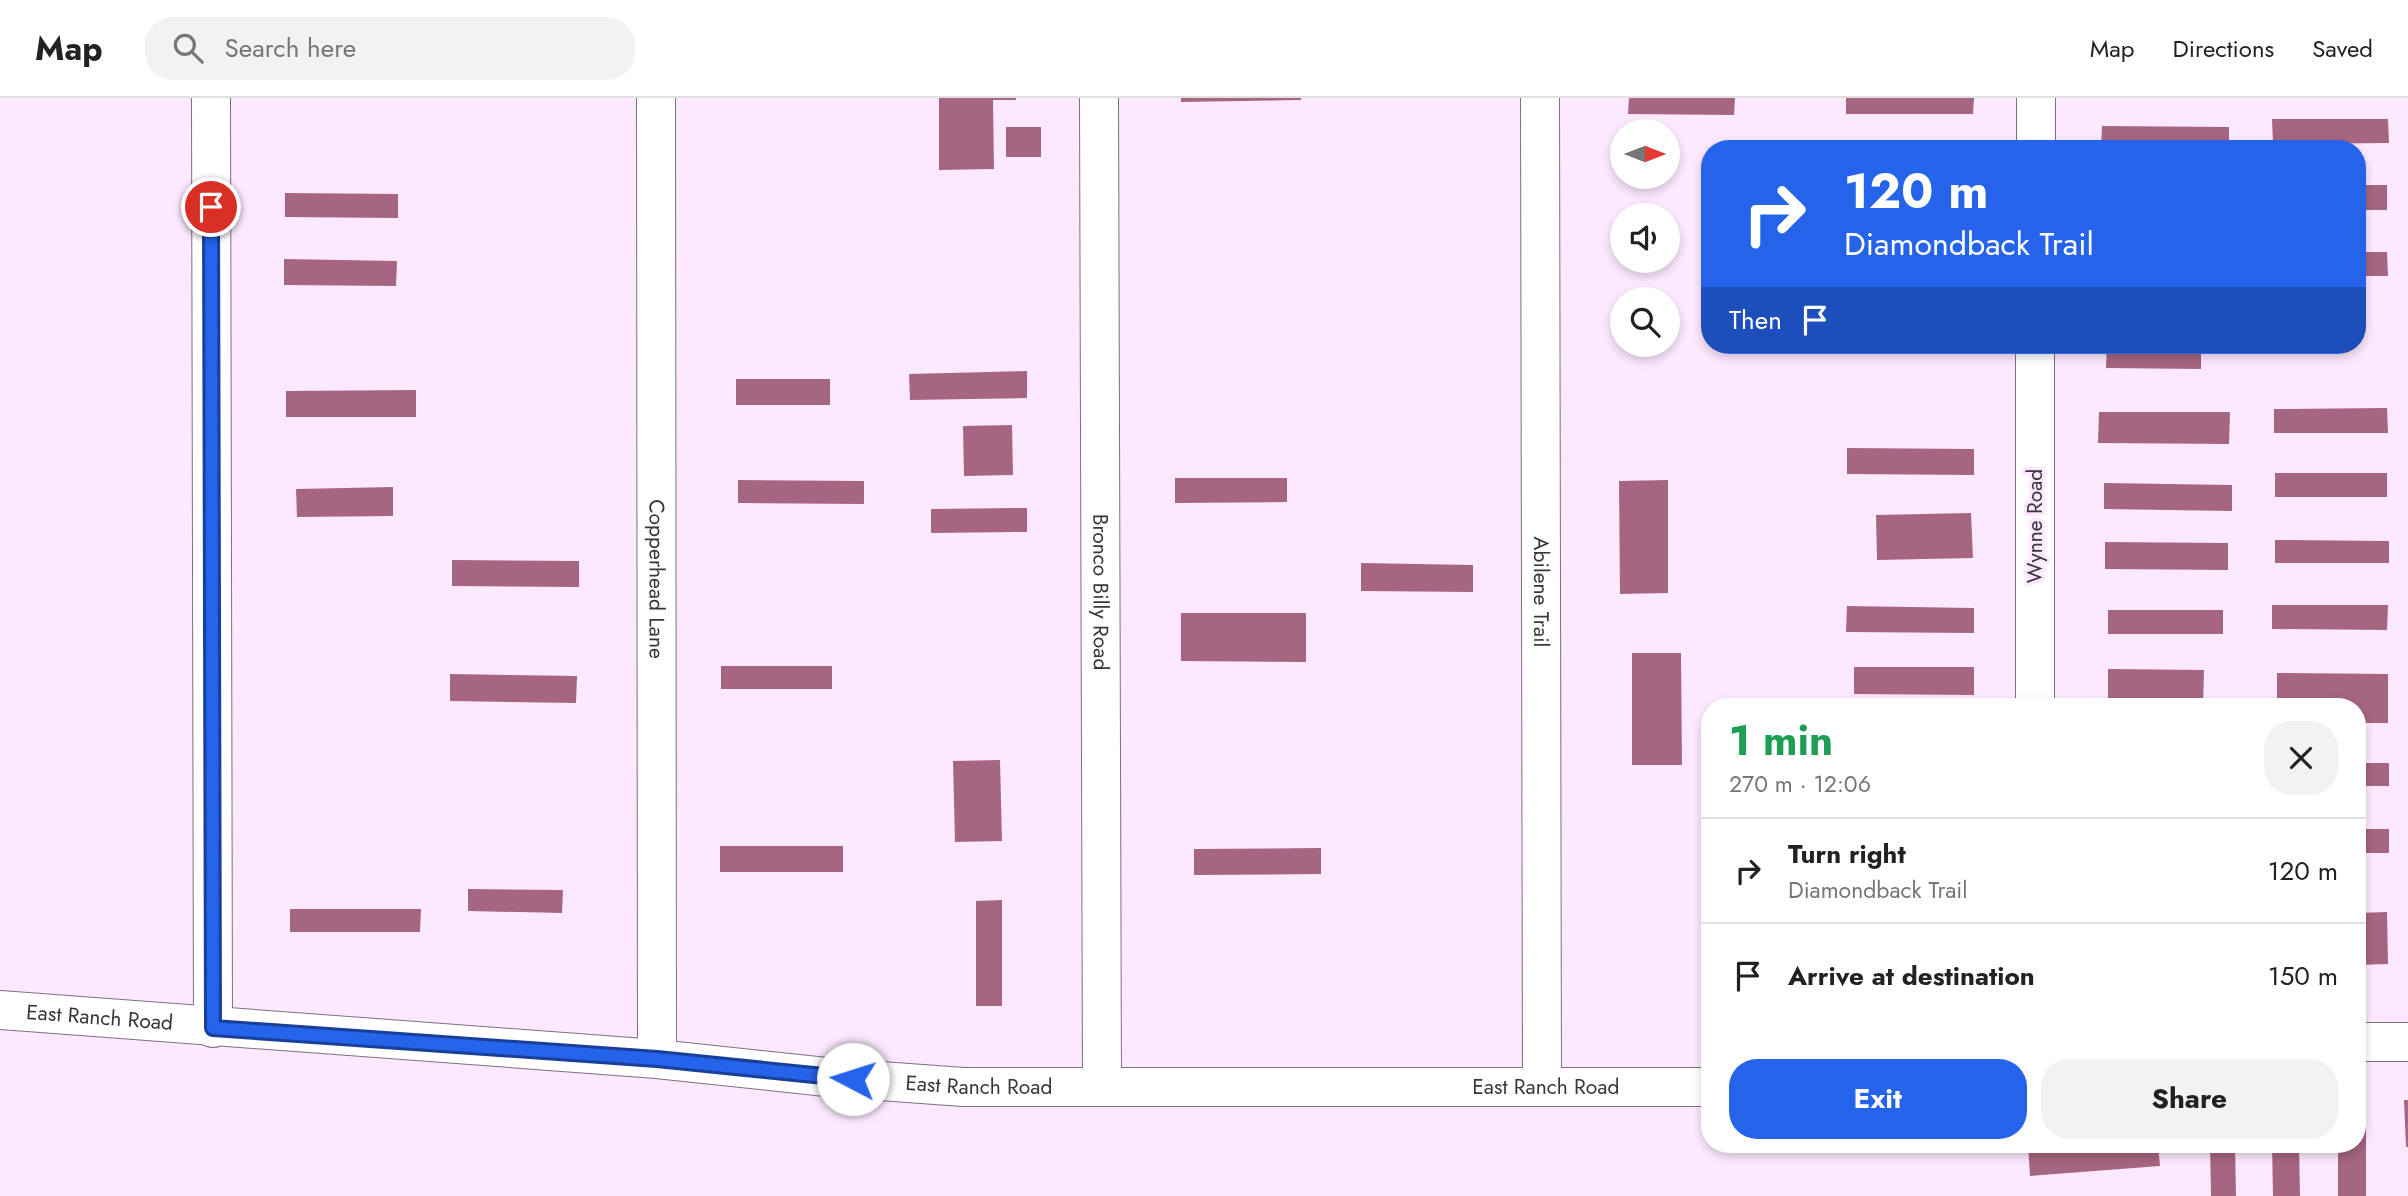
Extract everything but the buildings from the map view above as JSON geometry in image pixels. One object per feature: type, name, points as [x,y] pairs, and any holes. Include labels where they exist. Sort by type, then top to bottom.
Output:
[{"type":"street","points":[[211,98],[213,1028]]},
{"type":"street","name":"Copperhead Lane","points":[[656,98],[657,1059]]},
{"type":"street","name":"Bronco Billy Road","points":[[1099,98],[1102,1086]]},
{"type":"street","name":"Abilene Trail","points":[[1540,98],[1542,1086]]},
{"type":"street","points":[[2036,98],[2036,140]]},
{"type":"street","name":"Wynne Road","points":[[2035,354],[2035,698]]},
{"type":"street","name":"East Ranch Road","points":[[0,1010],[213,1028],[657,1059],[826,1077],[963,1087],[1701,1087]]},
{"type":"street","points":[[2366,1042],[2408,1042]]},
{"type":"route","points":[[211,207],[213,1028],[657,1059],[853,1079]]}]
